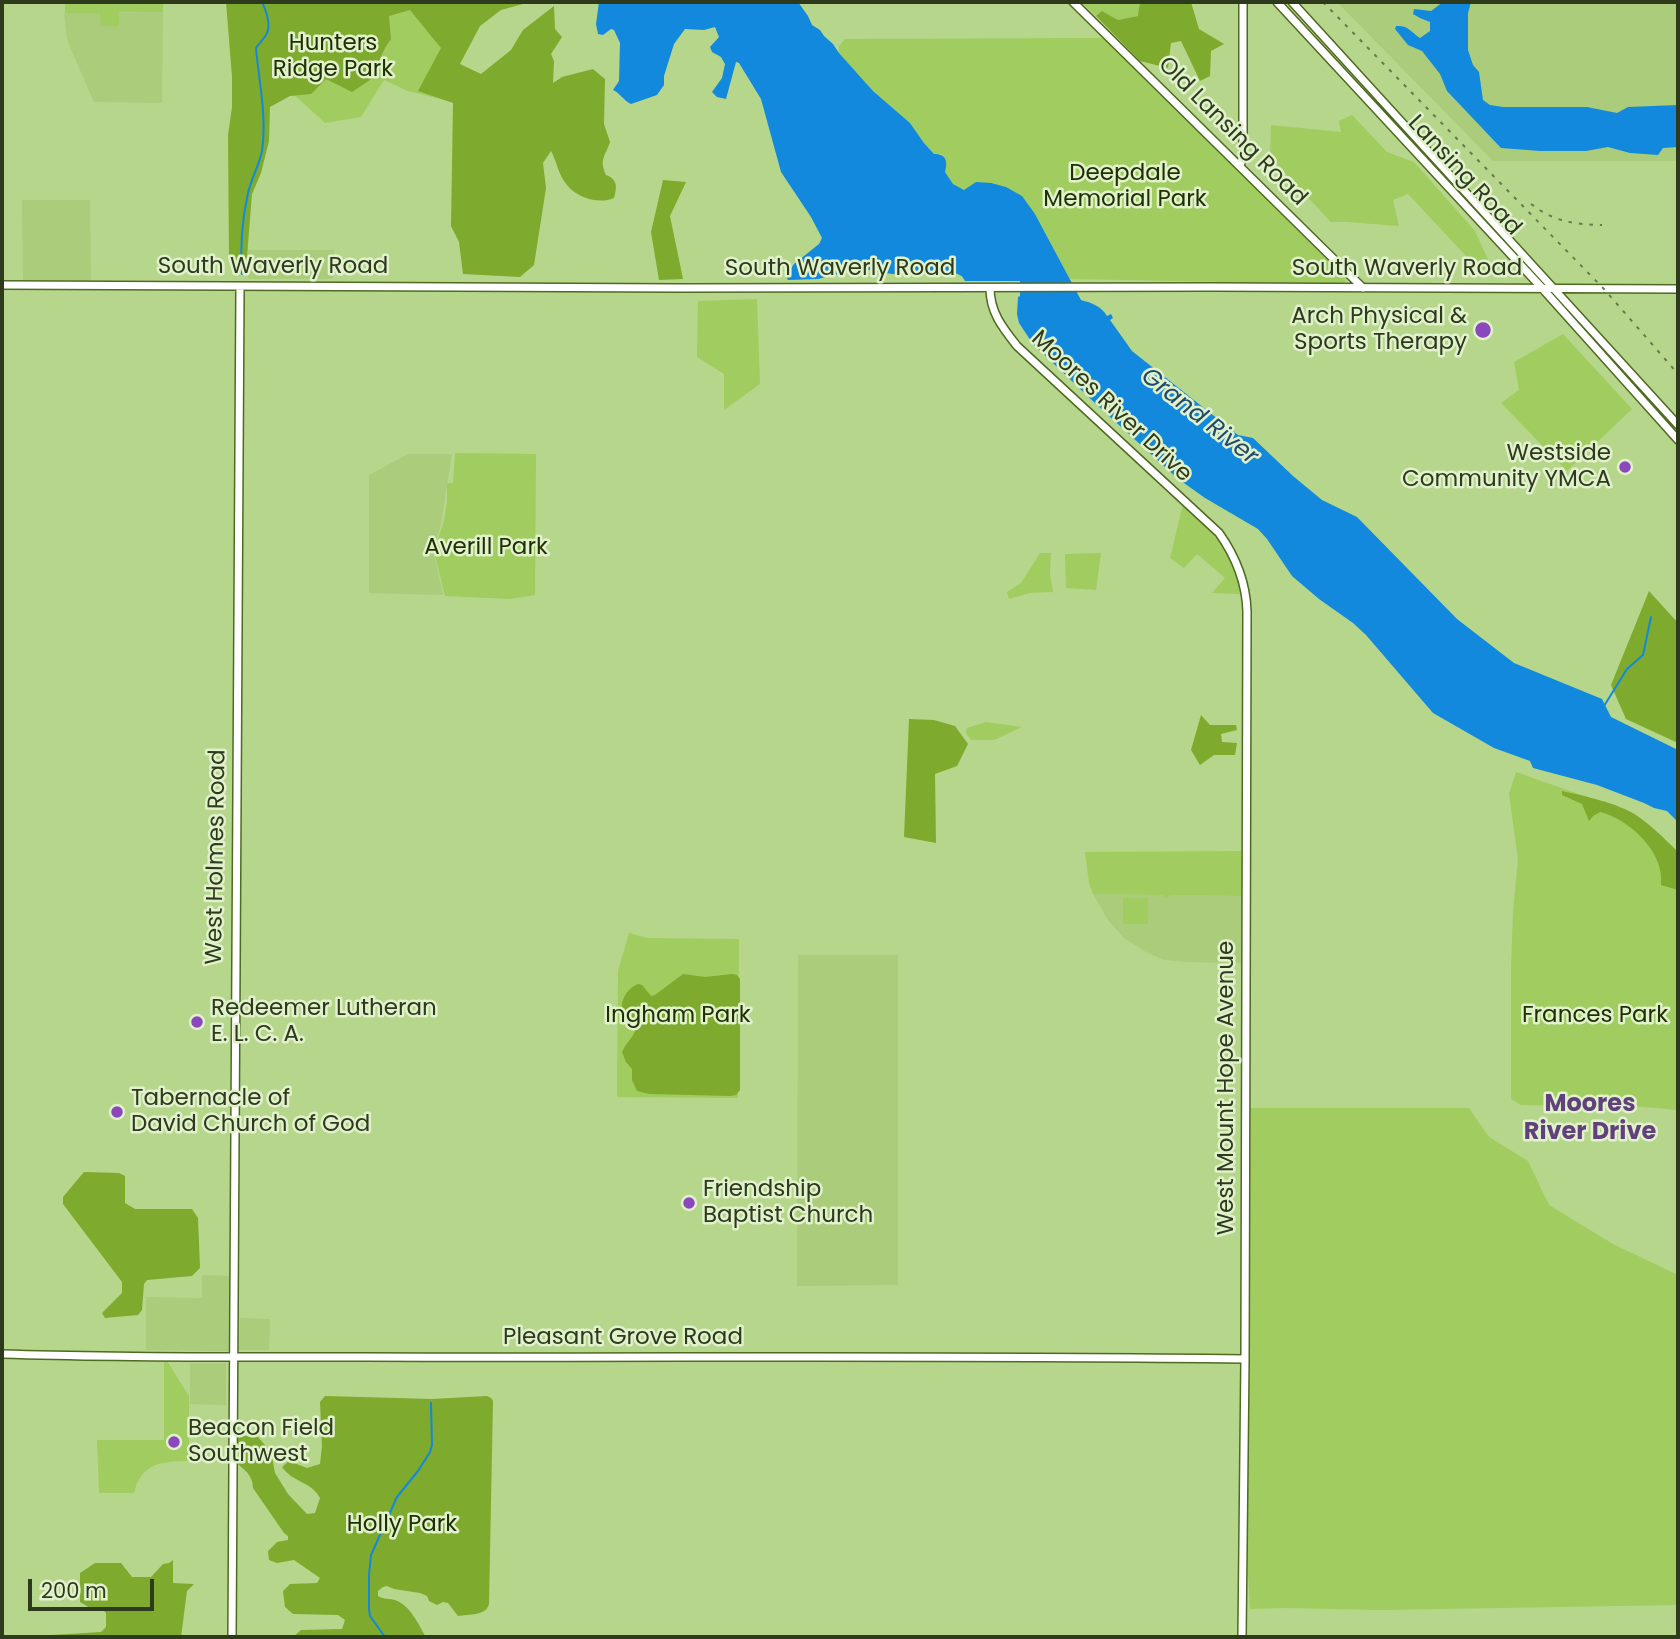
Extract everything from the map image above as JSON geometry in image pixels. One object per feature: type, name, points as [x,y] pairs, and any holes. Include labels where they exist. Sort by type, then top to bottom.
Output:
[{"type":"street","name":"Old Lansing Road","points":[[1073,2],[1363,288]]},
{"type":"street","points":[[1240,166],[1243,156],[1243,2]]},
{"type":"street","name":"Lansing Road","points":[[1277,2],[1542,288],[1678,440]]},
{"type":"street","name":"Lansing Road","points":[[1292,2],[1678,425]]},
{"type":"street","name":"South Waverly Road","points":[[2,285],[1678,289]]},
{"type":"street","name":"West Holmes Road","points":[[232,1637],[240,287]]},
{"type":"street","name":"Moores River Drive","points":[[990,288],[994,315],[1017,346],[1226,542]]},
{"type":"street","name":"West Mount Hope Avenue","points":[[1226,542],[1242,574],[1247,611],[1242,1637]]},
{"type":"street","name":"Pleasant Grove Road","points":[[2,1354],[1245,1359]]},
{"type":"shaded area","points":[[1337,2],[1678,2],[1678,161],[1493,161]]},
{"type":"shaded area","points":[[163,12],[162,103],[94,102],[67,40],[64,13]]},
{"type":"shaded area","points":[[22,200],[90,200],[91,282],[23,282]]},
{"type":"shaded area","points":[[247,250],[334,250],[333,279],[248,279]]},
{"type":"shaded area","points":[[408,454],[452,454],[440,529],[433,549],[443,595],[369,593],[369,475]]},
{"type":"shaded area","points":[[1093,894],[1242,896],[1242,963],[1164,960],[1146,952],[1124,938],[1108,920]]},
{"type":"shaded area","points":[[798,955],[898,955],[898,1285],[797,1286]]},
{"type":"shaded area","points":[[202,1275],[230,1276],[228,1351],[146,1350],[146,1297],[202,1298]]},
{"type":"shaded area","points":[[240,1318],[270,1319],[269,1350],[239,1350]]},
{"type":"shaded area","points":[[190,1363],[226,1363],[226,1405],[190,1404]]},
{"type":"green space","points":[[65,2],[163,2],[163,12],[119,12],[119,26],[101,26],[100,13],[65,13]]},
{"type":"green space","points":[[226,2],[524,2],[501,10],[480,26],[460,64],[481,74],[511,50],[523,30],[554,6],[555,29],[562,37],[551,54],[554,61],[553,83],[562,77],[593,69],[605,79],[604,124],[610,142],[603,165],[606,175],[616,184],[614,198],[593,200],[568,187],[551,151],[543,163],[546,188],[534,265],[520,277],[463,274],[459,242],[451,226],[453,103],[418,91],[441,48],[410,10],[389,16],[391,39],[370,80],[352,92],[326,79],[311,94],[290,96],[270,107],[269,141],[261,173],[252,194],[246,269],[236,270],[229,260],[228,135],[232,77]]},
{"type":"green space","name":"Hunters Ridge Park","points":[[234,2],[456,2],[457,103],[408,91],[384,80],[361,117],[325,123],[290,91],[246,91],[248,250],[235,249]]},
{"type":"green space","points":[[1081,2],[1140,2],[1139,16],[1118,20],[1102,11],[1096,16]]},
{"type":"green space","points":[[1140,2],[1191,2],[1199,29],[1224,44],[1211,51],[1210,76],[1200,81],[1181,41],[1171,43],[1168,68],[1140,61],[1096,16],[1102,11],[1118,20],[1138,16]]},
{"type":"green space","name":"Deepdale Memorial Park","points":[[1105,38],[1346,276],[1343,284],[1070,279],[1035,214],[953,184],[945,172],[941,154],[934,154],[910,123],[873,91],[839,53],[839,46],[845,39]]},
{"type":"green space","points":[[1352,115],[1387,152],[1414,162],[1475,231],[1490,264],[1481,272],[1408,194],[1393,200],[1399,226],[1331,222],[1270,157],[1271,125],[1341,132],[1339,121]]},
{"type":"green space","points":[[663,180],[686,182],[670,216],[683,279],[659,280],[651,232]]},
{"type":"green space","points":[[757,299],[760,384],[724,410],[724,374],[697,357],[698,301]]},
{"type":"green space","points":[[1563,334],[1632,409],[1567,471],[1501,403],[1519,390],[1514,362]]},
{"type":"green space","name":"Averill Park","points":[[455,453],[536,454],[535,595],[510,599],[445,596],[434,551],[444,521],[447,483],[453,483]]},
{"type":"green space","points":[[1183,504],[1213,534],[1228,554],[1240,594],[1212,593],[1225,578],[1197,554],[1184,568],[1170,558]]},
{"type":"green space","points":[[1040,553],[1051,553],[1053,592],[1030,593],[1009,599],[1007,592],[1021,583]]},
{"type":"green space","points":[[1101,553],[1096,590],[1066,588],[1065,554]]},
{"type":"green space","points":[[1649,591],[1678,623],[1678,743],[1626,719],[1611,685]]},
{"type":"green space","points":[[1201,715],[1210,725],[1236,725],[1237,730],[1221,734],[1222,742],[1237,743],[1235,755],[1214,755],[1200,765],[1191,750]]},
{"type":"green space","points":[[909,719],[934,720],[955,726],[968,744],[957,766],[935,774],[936,843],[904,837]]},
{"type":"green space","points":[[986,722],[1022,727],[994,740],[971,740],[966,733],[967,728]]},
{"type":"green space","name":"Frances Park","points":[[1516,772],[1627,811],[1678,856],[1678,1110],[1631,1106],[1521,1105],[1511,1099],[1511,967],[1518,859],[1509,794]]},
{"type":"green space","points":[[1562,791],[1620,807],[1652,828],[1678,852],[1678,890],[1661,885],[1661,873],[1651,849],[1633,829],[1600,812],[1589,821],[1582,804],[1562,795]]},
{"type":"green space","points":[[1242,851],[1242,896],[1170,895],[1166,898],[1163,895],[1093,894],[1085,852]]},
{"type":"green space","points":[[1123,898],[1148,898],[1148,924],[1123,924]]},
{"type":"green space","name":"Ingham Park","points":[[629,933],[647,938],[739,939],[738,1098],[617,1097],[618,971]]},
{"type":"green space","name":"Ingham Park","points":[[683,974],[705,977],[732,974],[740,979],[740,1090],[736,1095],[649,1094],[637,1091],[632,1080],[632,1069],[622,1052],[635,1031],[625,1017],[622,1002],[630,989],[638,984],[651,996]]},
{"type":"green space","points":[[1246,1108],[1469,1108],[1489,1137],[1528,1161],[1549,1205],[1613,1244],[1678,1275],[1678,1605],[1380,1610],[1250,1609],[1244,1500]]},
{"type":"green space","points":[[84,1172],[119,1173],[125,1176],[125,1203],[135,1209],[192,1209],[198,1218],[200,1268],[192,1276],[147,1280],[144,1284],[142,1310],[138,1315],[105,1318],[102,1313],[122,1293],[122,1282],[63,1204],[63,1197]]},
{"type":"green space","points":[[164,1361],[167,1361],[189,1396],[189,1461],[162,1463],[147,1470],[137,1483],[134,1493],[99,1493],[97,1440],[164,1440]]},
{"type":"green space","name":"Holly Park","points":[[325,1396],[491,1398],[489,1604],[484,1611],[458,1616],[448,1603],[437,1605],[420,1593],[387,1586],[378,1591],[378,1596],[395,1600],[405,1606],[426,1637],[293,1637],[301,1630],[342,1629],[345,1620],[338,1615],[293,1614],[285,1607],[283,1591],[290,1584],[317,1583],[320,1578],[294,1560],[277,1563],[269,1560],[268,1551],[277,1542],[288,1540],[288,1536],[253,1488],[250,1476],[235,1462],[235,1435],[258,1437],[271,1452],[275,1473],[288,1494],[307,1514],[315,1513],[320,1498],[316,1492],[282,1467],[289,1461],[307,1468],[320,1464],[320,1402]]},
{"type":"green space","points":[[173,1560],[173,1583],[194,1584],[187,1591],[181,1637],[19,1637],[101,1632],[106,1627],[106,1613],[102,1609],[90,1608],[80,1602],[80,1573],[95,1563],[121,1563],[132,1577],[151,1577],[163,1564]]},
{"type":"water","name":"Grand River","points":[[599,2],[798,2],[812,25],[833,44],[873,91],[910,123],[934,154],[944,157],[945,172],[953,184],[964,190],[976,182],[991,183],[1006,187],[1022,196],[1035,214],[1081,300],[1096,305],[1107,316],[1111,314],[1113,318],[1110,320],[1132,351],[1238,435],[1253,438],[1322,500],[1357,517],[1457,619],[1514,663],[1602,699],[1611,717],[1678,750],[1678,822],[1667,811],[1597,785],[1533,768],[1530,761],[1494,748],[1433,713],[1366,635],[1292,576],[1258,529],[1177,478],[1033,344],[1019,323],[1017,314],[1020,281],[965,281],[960,275],[953,273],[877,272],[874,276],[873,270],[854,270],[818,279],[788,280],[786,276],[794,264],[819,244],[822,238],[781,172],[761,99],[739,63],[736,62],[726,99],[717,97],[712,92],[722,78],[725,64],[710,47],[719,37],[715,27],[704,30],[685,29],[674,44],[664,76],[664,85],[657,95],[631,104],[613,90],[619,81],[620,43],[614,30],[611,29],[603,35],[598,34],[596,24]]},
{"type":"water","points":[[1443,2],[1471,2],[1468,13],[1468,50],[1473,65],[1479,72],[1483,100],[1490,105],[1587,107],[1617,113],[1628,107],[1678,105],[1678,147],[1663,148],[1658,155],[1630,153],[1608,147],[1586,151],[1501,148],[1447,91],[1440,74],[1422,51],[1408,45],[1395,29],[1396,26],[1404,27],[1420,38],[1430,31],[1430,22],[1413,14],[1414,9],[1431,11]]},
{"type":"waterway","points":[[242,274],[244,213],[249,188],[261,157],[263,138],[256,48],[268,29],[268,17],[262,2]]},
{"type":"waterway","points":[[1604,706],[1627,669],[1643,655],[1651,617]]},
{"type":"waterway","points":[[385,1637],[370,1616],[371,1555],[397,1497],[430,1452],[431,1403]]},
{"type":"railway","points":[[1323,2],[1604,289],[1678,374]]},
{"type":"railway","points":[[1531,204],[1564,221],[1602,225]]},
{"type":"place","name":"Arch Physical & Sports Therapy","points":[[1483,330]]},
{"type":"place","name":"Westside Community YMCA","points":[[1625,467]]},
{"type":"place","name":"Redeemer Lutheran E. L. C. A.","points":[[197,1022]]},
{"type":"place","name":"Tabernacle of David Church of God","points":[[117,1112]]},
{"type":"place","name":"Friendship Baptist Church","points":[[689,1203]]},
{"type":"place","name":"Beacon Field Southwest","points":[[174,1442]]},
{"type":"district","name":"Moores River Drive","points":[[1590,1119]]}]
